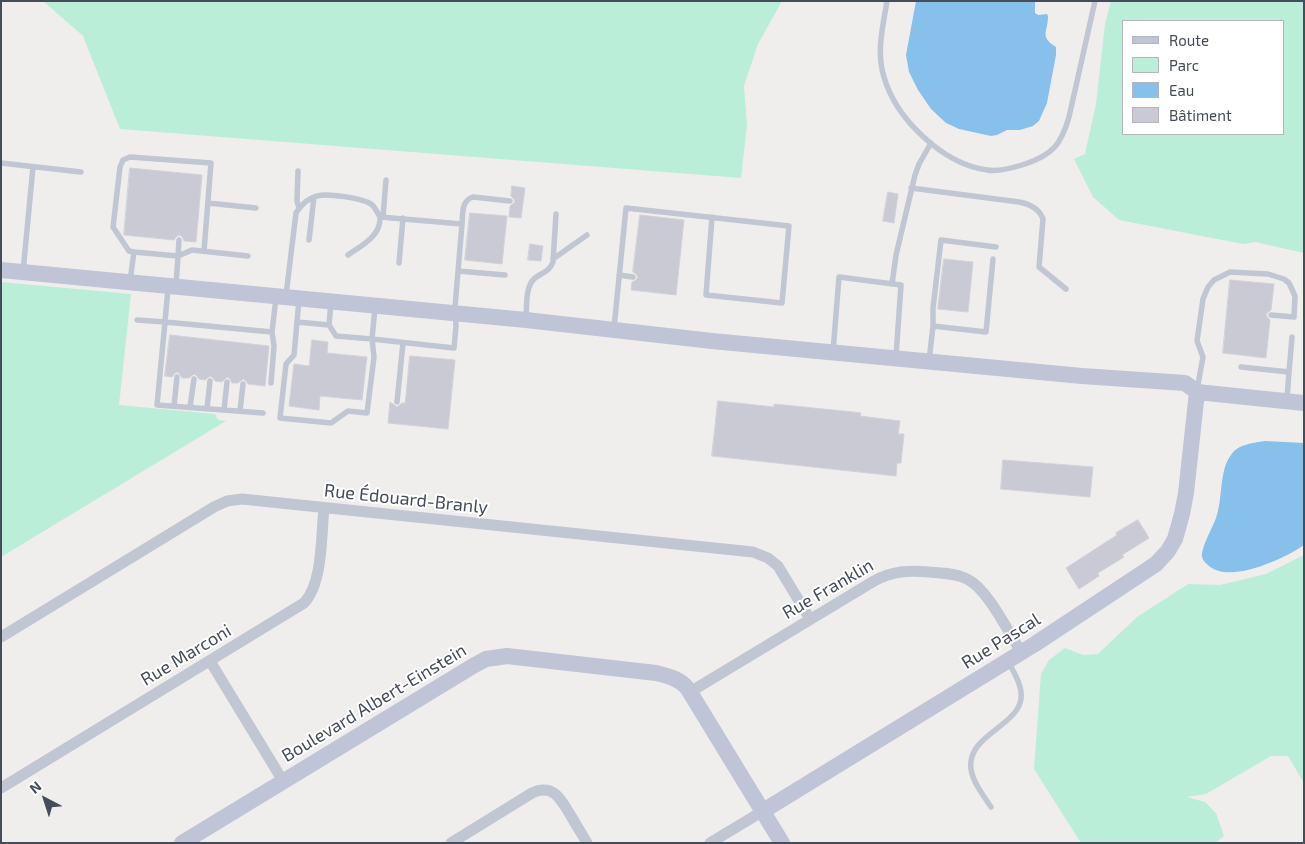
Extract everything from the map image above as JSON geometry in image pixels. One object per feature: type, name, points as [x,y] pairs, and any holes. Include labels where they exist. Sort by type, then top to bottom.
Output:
[{"type":"street","points":[[1,270],[1082,376],[1185,382],[1197,392],[1304,403]]},
{"type":"street","name":"Rue Pascal","points":[[710,843],[1147,572],[1168,551],[1178,531],[1186,494],[1197,392]]},
{"type":"street","name":"Rue Édouard-Branly","points":[[1,637],[221,504],[248,499],[754,552],[768,558],[778,566],[810,619]]},
{"type":"street","name":"Rue Marconi","points":[[1,788],[299,607],[311,595],[317,578],[324,508]]},
{"type":"street","name":"Rue Franklin","points":[[690,692],[874,581],[898,572],[918,571],[958,576],[975,584],[986,595],[1014,656]]},
{"type":"street","name":"Boulevard Albert-Einstein","points":[[182,843],[473,666],[493,658],[507,656],[656,673],[681,681],[690,692],[782,843]]},
{"type":"street","points":[[210,661],[283,781]]},
{"type":"street","points":[[451,843],[532,793],[543,790],[553,792],[560,798],[588,843]]},
{"type":"lane","points":[[887,1],[880,56],[887,88],[898,108],[914,128],[931,143],[957,159],[989,170],[1008,169],[1025,164],[1042,158],[1056,147],[1069,117],[1095,1]]},
{"type":"lane","points":[[892,284],[896,255],[912,188],[919,164],[931,143]]},
{"type":"lane","points":[[204,251],[211,163],[130,157],[123,160],[120,168],[113,227],[129,251],[178,256],[192,250],[248,256]]},
{"type":"lane","points":[[1,163],[81,172]]},
{"type":"lane","points":[[23,272],[32,167]]},
{"type":"lane","points":[[298,171],[297,201],[299,208]]},
{"type":"lane","points":[[348,255],[375,235],[379,228],[386,180]]},
{"type":"lane","points":[[912,188],[1019,202],[1033,206],[1043,219],[1039,267],[1066,290]]},
{"type":"lane","points":[[200,193],[209,194]]},
{"type":"lane","points":[[271,383],[274,346],[272,332],[287,297],[294,221],[299,208],[314,197],[326,195],[363,200],[370,204],[382,217],[462,224]]},
{"type":"lane","points":[[309,240],[314,197]]},
{"type":"lane","points":[[332,302],[329,325],[336,336],[454,348],[458,271],[465,203],[473,197],[510,201]]},
{"type":"lane","points":[[208,203],[256,208]]},
{"type":"lane","points":[[614,330],[626,208],[712,217],[789,226],[782,303],[706,294],[712,217]]},
{"type":"lane","points":[[526,320],[531,283],[550,269],[553,259],[556,214]]},
{"type":"lane","points":[[399,263],[403,218]]},
{"type":"lane","points":[[553,259],[587,235]]},
{"type":"lane","points":[[180,240],[165,322],[157,405],[264,413]]},
{"type":"lane","points":[[929,360],[933,308],[942,240],[996,247]]},
{"type":"lane","points":[[130,283],[134,252]]},
{"type":"lane","points":[[933,326],[986,332],[994,259]]},
{"type":"lane","points":[[458,271],[505,275]]},
{"type":"lane","points":[[1197,392],[1203,357],[1197,341],[1203,299],[1208,287],[1214,280],[1230,272],[1268,274],[1284,279],[1289,283],[1295,296],[1294,316],[1270,315]]},
{"type":"lane","points":[[619,275],[633,277]]},
{"type":"lane","points":[[833,352],[839,277],[901,285],[896,358]]},
{"type":"lane","points":[[287,297],[297,322],[294,355],[286,364],[280,418],[330,423],[348,411],[367,413],[374,357],[372,339],[376,306]]},
{"type":"lane","points":[[137,320],[272,332]]},
{"type":"lane","points":[[297,322],[329,325]]},
{"type":"lane","points":[[1286,401],[1292,337]]},
{"type":"lane","points":[[397,402],[403,342]]},
{"type":"lane","points":[[1241,367],[1289,372]]},
{"type":"lane","points":[[174,406],[178,377]]},
{"type":"lane","points":[[190,407],[194,379]]},
{"type":"lane","points":[[207,408],[210,380]]},
{"type":"lane","points":[[224,410],[227,382]]},
{"type":"lane","points":[[240,411],[243,384]]},
{"type":"lane","points":[[991,807],[976,782],[971,769],[972,754],[980,743],[1017,710],[1020,701],[1020,687],[1014,656]]},
{"type":"green space","points":[[43,1],[782,1],[758,44],[744,86],[747,125],[741,178],[120,129],[83,36]]},
{"type":"green space","points":[[1111,1],[1304,1],[1304,253],[1255,242],[1243,244],[1119,220],[1093,197],[1074,159],[1085,154],[1096,104],[1105,24]]},
{"type":"green space","points":[[1,282],[131,294],[119,405],[215,414],[218,420],[226,421],[1,557]]},
{"type":"green space","points":[[1304,555],[1304,783],[1288,756],[1271,756],[1206,794],[1187,797],[1205,802],[1216,813],[1224,836],[1215,843],[1081,843],[1034,769],[1041,674],[1049,660],[1065,648],[1083,655],[1098,654],[1137,617],[1188,584],[1220,585],[1266,574]]},
{"type":"water","points":[[916,1],[1035,1],[1035,13],[1038,15],[1047,14],[1048,16],[1046,37],[1056,47],[1047,103],[1039,121],[1033,126],[1020,130],[1007,130],[991,136],[959,129],[946,123],[931,109],[909,72],[906,55]]},
{"type":"water","points":[[1265,441],[1304,443],[1304,545],[1284,557],[1257,568],[1230,572],[1218,571],[1205,562],[1202,553],[1218,510],[1227,461],[1238,448]]},
{"type":"building","points":[[130,168],[202,175],[196,242],[184,241],[180,235],[174,240],[124,235]]},
{"type":"building","points":[[512,186],[525,188],[521,218],[509,217],[510,206],[515,202],[511,196]]},
{"type":"building","points":[[888,192],[898,194],[894,223],[883,221]]},
{"type":"building","points":[[470,213],[507,216],[502,264],[465,260]]},
{"type":"building","points":[[640,215],[684,220],[676,295],[631,290],[632,282],[638,277],[633,272]]},
{"type":"building","points":[[530,244],[543,246],[541,261],[528,260]]},
{"type":"building","points":[[944,259],[973,262],[968,312],[938,309]]},
{"type":"building","points":[[1230,280],[1274,284],[1271,310],[1266,314],[1270,320],[1266,358],[1223,353]]},
{"type":"building","points":[[170,335],[269,346],[265,386],[248,384],[243,379],[238,383],[232,383],[227,377],[222,382],[215,381],[210,376],[205,380],[199,379],[194,374],[189,378],[182,378],[178,372],[172,377],[165,376]]},
{"type":"building","points":[[312,340],[328,342],[327,353],[367,357],[362,400],[320,396],[319,410],[289,406],[294,364],[309,366]]},
{"type":"building","points":[[410,356],[455,360],[448,429],[388,423],[390,402],[397,407],[405,403]]},
{"type":"building","points":[[718,401],[774,407],[774,404],[853,412],[861,413],[860,416],[900,421],[898,434],[904,434],[901,463],[897,463],[896,476],[712,456]]},
{"type":"building","points":[[1003,460],[1093,467],[1090,497],[1001,489]]},
{"type":"building","points":[[1138,520],[1149,538],[1122,555],[1124,557],[1098,573],[1099,576],[1079,589],[1066,568]]}]
